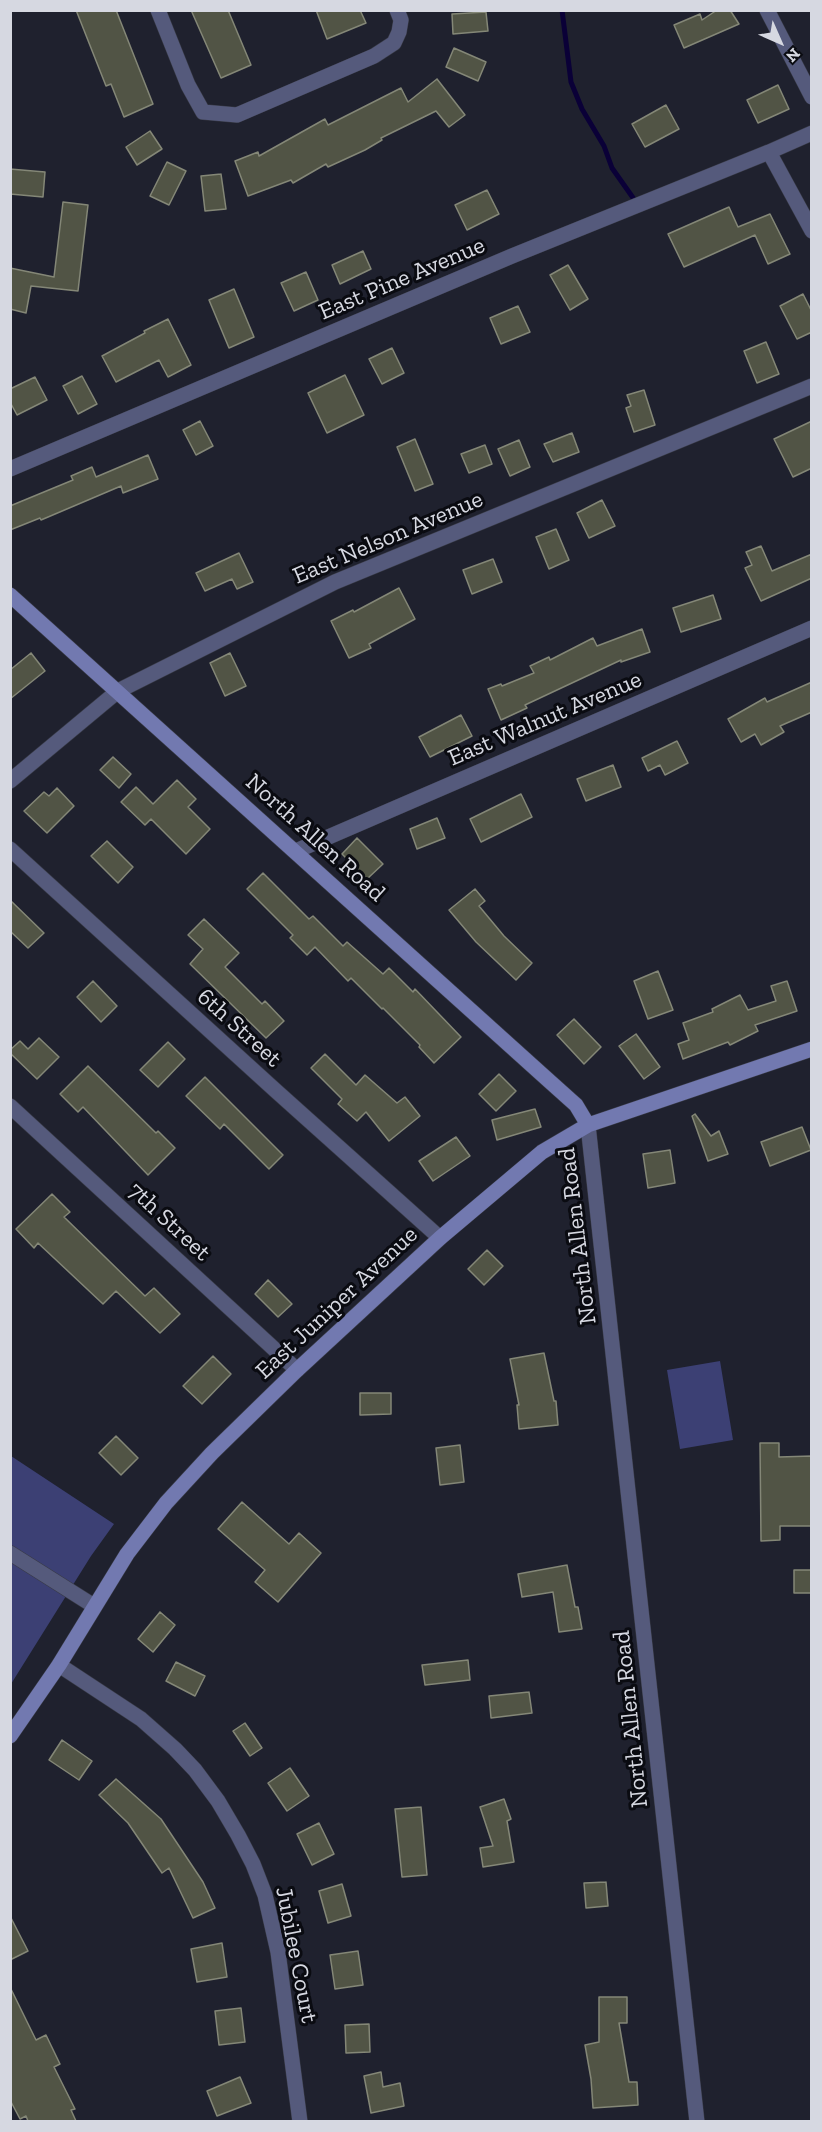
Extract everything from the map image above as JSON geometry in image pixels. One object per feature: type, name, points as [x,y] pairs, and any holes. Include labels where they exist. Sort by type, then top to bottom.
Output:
[{"type":"street","points":[[158,10],[188,85],[203,112],[237,115],[374,56],[394,43],[401,20],[397,10]]},
{"type":"street","points":[[767,10],[812,97]]},
{"type":"street","name":"East Pine Avenue","points":[[10,469],[512,256],[812,133]]},
{"type":"street","points":[[769,152],[812,231]]},
{"type":"street","name":"East Nelson Avenue","points":[[10,781],[118,691],[335,582],[812,386]]},
{"type":"street","name":"North Allen Road","points":[[10,594],[576,1106],[588,1125],[697,2121]]},
{"type":"street","name":"East Walnut Avenue","points":[[296,851],[812,628]]},
{"type":"street","name":"6th Street","points":[[10,849],[440,1238]]},
{"type":"street","name":"East Juniper Avenue","points":[[10,1736],[59,1665],[93,1606],[127,1554],[166,1503],[212,1453],[297,1370],[440,1238],[542,1152],[588,1125],[812,1049]]},
{"type":"street","name":"7th Street","points":[[10,1107],[297,1370]]},
{"type":"street","points":[[10,1552],[93,1606]]},
{"type":"street","name":"Jubilee Court","points":[[59,1665],[141,1719],[175,1749],[200,1778],[238,1835],[253,1864],[265,1896],[278,1952],[300,2121]]},
{"type":"shaded area","points":[[720,1361],[733,1440],[680,1449],[667,1370]]},
{"type":"shaded area","points":[[11,1456],[114,1524],[91,1556],[11,1684]]},
{"type":"building","points":[[76,10],[116,10],[153,104],[124,117],[111,84],[106,86]]},
{"type":"building","points":[[191,10],[228,10],[251,65],[221,78]]},
{"type":"building","points":[[316,10],[360,10],[366,23],[327,39]]},
{"type":"building","points":[[717,10],[730,10],[739,24],[684,48],[674,25],[700,14],[702,20]]},
{"type":"building","points":[[486,12],[488,31],[453,34],[452,14]]},
{"type":"building","points":[[454,48],[486,62],[478,81],[446,67]]},
{"type":"building","points":[[437,79],[465,115],[449,127],[436,111],[381,138],[382,140],[365,150],[328,167],[326,164],[293,183],[291,180],[248,196],[235,161],[258,152],[259,156],[325,119],[328,125],[401,88],[408,102]]},
{"type":"building","points":[[778,85],[789,109],[758,123],[747,100]]},
{"type":"building","points":[[666,105],[679,129],[645,147],[632,124]]},
{"type":"building","points":[[150,131],[162,149],[137,165],[126,147]]},
{"type":"building","points":[[167,162],[186,171],[169,205],[150,196]]},
{"type":"building","points":[[10,169],[45,172],[43,197],[10,194]]},
{"type":"building","points":[[221,174],[226,209],[205,211],[201,176]]},
{"type":"building","points":[[487,190],[499,214],[467,230],[455,205]]},
{"type":"building","points":[[63,202],[88,205],[78,291],[31,286],[26,313],[10,309],[10,268],[54,277]]},
{"type":"building","points":[[729,207],[738,227],[770,214],[790,254],[768,264],[755,235],[684,267],[668,234]]},
{"type":"building","points":[[363,251],[371,269],[340,284],[332,265]]},
{"type":"building","points":[[568,265],[588,299],[570,310],[550,275]]},
{"type":"building","points":[[306,272],[318,300],[294,311],[281,283]]},
{"type":"building","points":[[234,289],[254,337],[229,348],[209,300]]},
{"type":"building","points":[[803,294],[812,312],[812,332],[797,339],[780,306]]},
{"type":"building","points":[[518,306],[530,332],[501,344],[490,318]]},
{"type":"building","points":[[168,319],[191,365],[168,377],[159,360],[116,382],[102,356]]},
{"type":"building","points":[[766,342],[779,374],[757,383],[744,351]]},
{"type":"building","points":[[392,348],[404,373],[382,384],[369,359]]},
{"type":"building","points":[[345,375],[364,415],[327,433],[308,393]]},
{"type":"building","points":[[82,376],[97,404],[78,414],[63,386]]},
{"type":"building","points":[[35,377],[47,400],[17,415],[10,402],[10,389]]},
{"type":"building","points":[[644,390],[655,425],[634,432],[626,408],[631,406],[627,395]]},
{"type":"building","points":[[200,421],[213,446],[196,455],[183,430]]},
{"type":"building","points":[[812,421],[812,468],[793,477],[774,439]]},
{"type":"building","points":[[572,433],[579,452],[553,462],[544,444]]},
{"type":"building","points":[[415,439],[433,484],[415,491],[397,447]]},
{"type":"building","points":[[519,440],[530,467],[510,476],[498,449]]},
{"type":"building","points":[[485,445],[492,464],[469,473],[461,454]]},
{"type":"building","points":[[148,455],[158,479],[123,493],[121,486],[41,520],[40,518],[10,530],[10,506],[73,480],[71,476],[92,467],[96,477]]},
{"type":"building","points":[[602,500],[615,526],[589,538],[577,513]]},
{"type":"building","points":[[556,529],[569,560],[549,569],[536,537]]},
{"type":"building","points":[[761,546],[772,571],[812,554],[812,578],[761,601],[745,568],[752,565],[746,552]]},
{"type":"building","points":[[239,553],[253,582],[237,589],[232,579],[205,591],[196,573]]},
{"type":"building","points":[[493,559],[502,582],[472,594],[463,570]]},
{"type":"building","points":[[399,588],[415,619],[369,644],[371,648],[349,658],[331,621],[353,610],[354,612]]},
{"type":"building","points":[[713,595],[721,619],[681,632],[673,608]]},
{"type":"building","points":[[642,629],[650,652],[621,662],[621,660],[525,705],[527,708],[501,720],[488,689],[534,673],[530,666],[549,657],[550,660],[593,638],[597,646]]},
{"type":"building","points":[[31,653],[45,671],[10,699],[10,670]]},
{"type":"building","points":[[230,653],[246,686],[225,696],[210,663]]},
{"type":"building","points":[[812,682],[812,712],[780,726],[784,732],[761,745],[755,734],[741,742],[728,719],[765,698],[767,702]]},
{"type":"building","points":[[461,715],[472,736],[430,757],[419,737]]},
{"type":"building","points":[[677,741],[688,763],[665,775],[660,765],[648,771],[642,758]]},
{"type":"building","points":[[113,757],[131,774],[119,788],[100,770]]},
{"type":"building","points":[[613,765],[621,787],[586,801],[577,779]]},
{"type":"building","points":[[177,780],[196,799],[188,807],[210,829],[186,854],[151,819],[145,825],[121,802],[136,787],[153,804]]},
{"type":"building","points":[[57,788],[74,806],[47,833],[24,811],[44,792],[49,796]]},
{"type":"building","points":[[521,794],[532,817],[481,842],[470,819]]},
{"type":"building","points":[[437,818],[445,838],[417,849],[410,829]]},
{"type":"building","points":[[357,838],[383,864],[367,879],[342,854]]},
{"type":"building","points":[[107,841],[133,867],[118,883],[91,856]]},
{"type":"building","points":[[263,873],[309,919],[313,916],[343,946],[347,942],[383,974],[389,968],[413,992],[415,989],[461,1037],[434,1063],[419,1047],[420,1045],[351,978],[348,981],[315,947],[307,955],[290,938],[293,935],[247,889]]},
{"type":"building","points":[[475,889],[485,901],[479,906],[504,936],[532,963],[516,980],[476,942],[449,910]]},
{"type":"building","points":[[10,900],[44,933],[28,948],[10,931]]},
{"type":"building","points":[[204,919],[239,953],[225,967],[262,1004],[265,1001],[284,1021],[266,1038],[190,964],[203,949],[188,935]]},
{"type":"building","points":[[658,971],[673,1010],[648,1019],[634,981]]},
{"type":"building","points":[[93,981],[117,1006],[101,1022],[77,997]]},
{"type":"building","points":[[787,981],[797,1011],[755,1025],[758,1031],[730,1045],[728,1042],[683,1059],[678,1044],[689,1040],[683,1023],[713,1012],[712,1009],[740,995],[748,1010],[776,1001],[771,986]]},
{"type":"building","points":[[574,1019],[601,1047],[584,1064],[557,1035]]},
{"type":"building","points":[[636,1034],[660,1067],[644,1079],[619,1046]]},
{"type":"building","points":[[39,1038],[59,1057],[37,1079],[10,1053],[10,1050],[20,1041],[28,1049]]},
{"type":"building","points":[[168,1042],[185,1059],[158,1087],[140,1070]]},
{"type":"building","points":[[325,1054],[356,1085],[365,1075],[397,1103],[405,1097],[420,1116],[389,1141],[366,1112],[357,1121],[338,1104],[342,1099],[311,1068]]},
{"type":"building","points":[[88,1066],[156,1133],[158,1131],[175,1148],[148,1175],[83,1107],[78,1112],[60,1094]]},
{"type":"building","points":[[499,1074],[516,1091],[496,1111],[479,1094]]},
{"type":"building","points":[[205,1077],[283,1155],[269,1169],[224,1124],[220,1129],[186,1096]]},
{"type":"building","points":[[535,1109],[541,1127],[497,1140],[492,1120]]},
{"type":"building","points":[[695,1114],[711,1136],[719,1131],[728,1154],[708,1161],[692,1116]]},
{"type":"building","points":[[802,1127],[811,1150],[770,1166],[761,1142]]},
{"type":"building","points":[[456,1137],[470,1156],[433,1181],[419,1161]]},
{"type":"building","points":[[670,1150],[675,1183],[648,1188],[643,1154]]},
{"type":"building","points":[[52,1194],[70,1212],[64,1217],[145,1296],[154,1288],[180,1314],[160,1333],[116,1291],[103,1304],[38,1243],[34,1248],[16,1229]]},
{"type":"building","points":[[487,1250],[503,1266],[484,1285],[468,1269]]},
{"type":"building","points":[[268,1280],[292,1304],[278,1317],[255,1294]]},
{"type":"building","points":[[544,1353],[554,1401],[556,1401],[558,1425],[519,1429],[517,1405],[519,1405],[510,1359]]},
{"type":"building","points":[[213,1356],[231,1374],[202,1404],[183,1386]]},
{"type":"building","points":[[360,1393],[391,1393],[391,1414],[360,1415]]},
{"type":"building","points":[[116,1436],[138,1458],[121,1475],[99,1453]]},
{"type":"building","points":[[760,1443],[779,1443],[779,1457],[812,1456],[812,1526],[780,1526],[780,1540],[761,1541]]},
{"type":"building","points":[[460,1445],[464,1482],[440,1485],[436,1448]]},
{"type":"building","points":[[242,1502],[289,1544],[299,1533],[321,1553],[278,1602],[255,1582],[265,1570],[218,1529]]},
{"type":"building","points":[[567,1565],[582,1629],[559,1632],[553,1592],[522,1597],[518,1574]]},
{"type":"building","points":[[794,1570],[812,1570],[812,1593],[794,1593]]},
{"type":"building","points":[[160,1612],[175,1625],[153,1652],[138,1639]]},
{"type":"building","points":[[468,1660],[470,1680],[425,1685],[422,1665]]},
{"type":"building","points":[[176,1662],[205,1676],[195,1696],[166,1681]]},
{"type":"building","points":[[529,1692],[532,1713],[491,1718],[489,1696]]},
{"type":"building","points":[[245,1723],[262,1748],[250,1756],[233,1731]]},
{"type":"building","points":[[62,1740],[92,1761],[79,1780],[49,1760]]},
{"type":"building","points":[[290,1768],[309,1796],[287,1811],[268,1783]]},
{"type":"building","points":[[116,1779],[161,1819],[203,1882],[215,1908],[193,1918],[169,1868],[162,1873],[128,1823],[99,1795]]},
{"type":"building","points":[[504,1799],[511,1819],[507,1821],[514,1862],[483,1867],[480,1848],[493,1846],[480,1807]]},
{"type":"building","points":[[421,1807],[427,1875],[402,1877],[395,1809]]},
{"type":"building","points":[[319,1823],[334,1854],[312,1865],[297,1834]]},
{"type":"building","points":[[606,1882],[608,1906],[586,1908],[584,1883]]},
{"type":"building","points":[[342,1884],[351,1916],[328,1923],[319,1891]]},
{"type":"building","points":[[10,1916],[28,1951],[10,1960]]},
{"type":"building","points":[[222,1943],[227,1977],[197,1982],[191,1949]]},
{"type":"building","points":[[358,1951],[363,1985],[335,1989],[330,1955]]},
{"type":"building","points":[[10,1987],[36,2040],[46,2035],[60,2064],[54,2067],[75,2109],[71,2110],[76,2121],[28,2121],[26,2116],[20,2119],[10,2100]]},
{"type":"building","points":[[599,1997],[627,1997],[627,2023],[619,2023],[629,2082],[637,2082],[638,2105],[593,2108],[585,2045],[599,2042]]},
{"type":"building","points":[[241,2008],[245,2042],[219,2045],[215,2011]]},
{"type":"building","points":[[369,2024],[370,2052],[346,2053],[345,2025]]},
{"type":"building","points":[[381,2072],[383,2087],[400,2083],[404,2106],[371,2113],[364,2076]]},
{"type":"building","points":[[240,2077],[251,2103],[217,2116],[207,2091]]},
{"type":"waterway","points":[[562,10],[571,82],[582,109],[604,146],[612,168],[636,202]]}]
